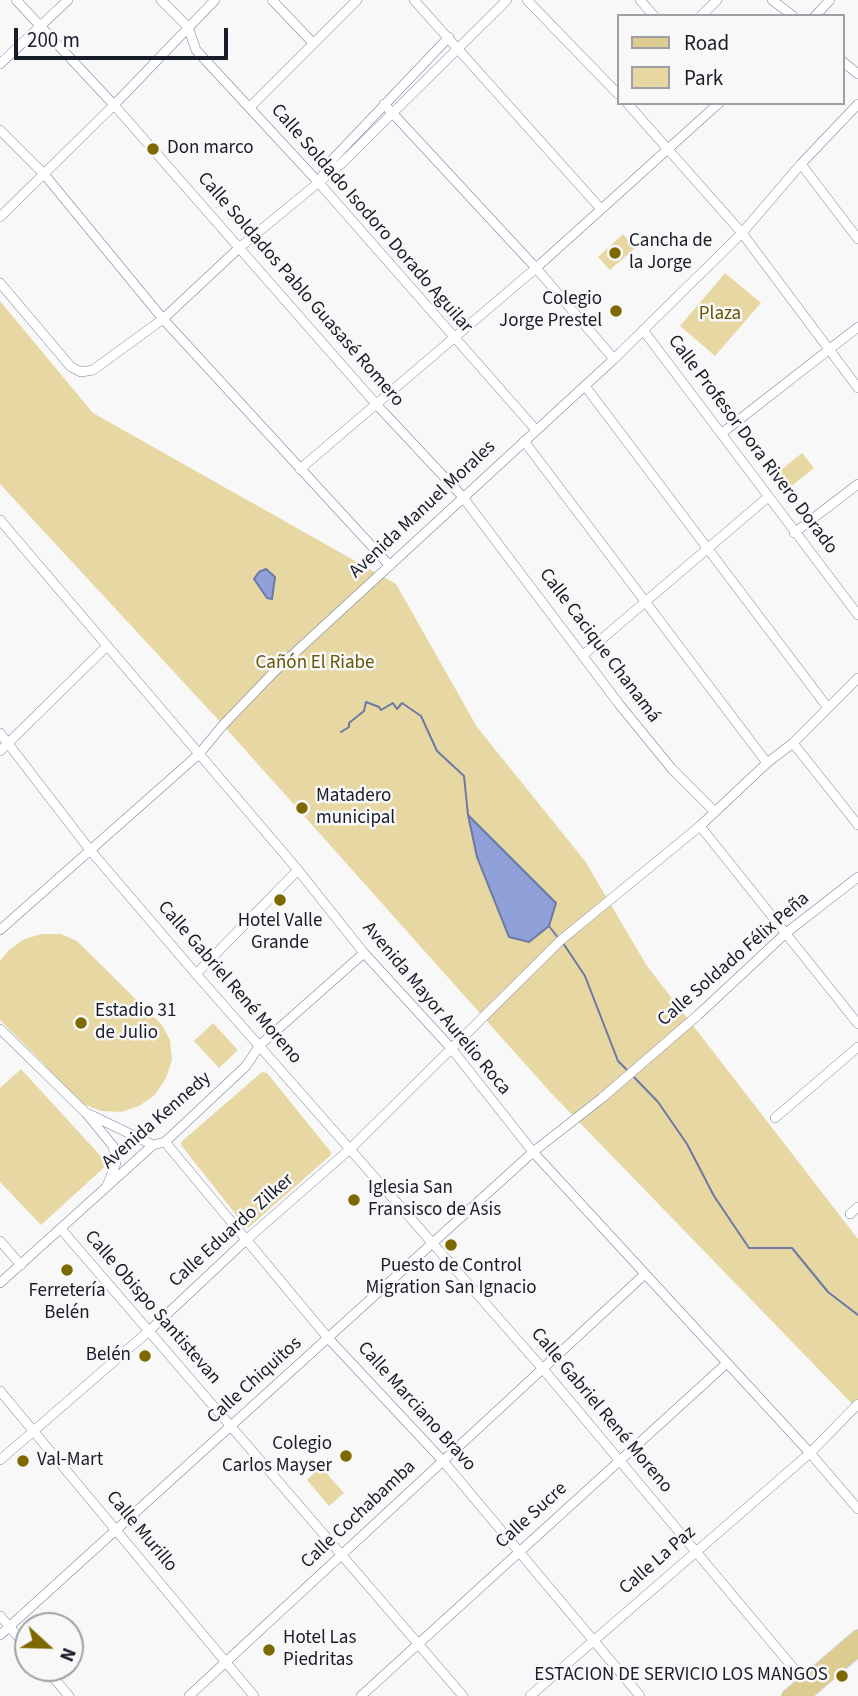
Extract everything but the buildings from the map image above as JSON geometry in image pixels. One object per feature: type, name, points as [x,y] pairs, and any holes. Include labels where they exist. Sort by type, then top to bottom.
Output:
[{"type":"main road","points":[[808,1691],[858,1636]]},
{"type":"main road","points":[[788,1696],[808,1691],[858,1650]]},
{"type":"street","name":"Calle Soldados Pablo Guasasé Romero","points":[[16,0],[114,105],[376,404],[463,496]]},
{"type":"street","points":[[0,64],[68,0]]},
{"type":"street","name":"Calle Soldado Isodoro Dorado Aguilar","points":[[161,0],[188,27],[197,50],[319,183],[536,430]]},
{"type":"street","points":[[0,217],[114,105],[215,0]]},
{"type":"street","points":[[272,0],[313,43]]},
{"type":"street","points":[[250,107],[356,0]]},
{"type":"street","points":[[414,0],[601,209]]},
{"type":"street","points":[[0,283],[71,367],[80,372],[93,370],[163,319],[240,247],[319,183],[394,114],[507,0]]},
{"type":"street","points":[[527,0],[616,92]]},
{"type":"street","points":[[640,0],[652,14]]},
{"type":"street","points":[[703,14],[717,0]]},
{"type":"street","points":[[772,0],[790,14]]},
{"type":"street","points":[[817,14],[830,0]]},
{"type":"street","points":[[319,183],[332,160],[449,37]]},
{"type":"street","points":[[844,63],[858,74]]},
{"type":"street","points":[[384,104],[536,268],[614,359]]},
{"type":"street","name":"Avenida Manuel Morales","points":[[0,930],[199,754],[275,671],[614,359],[742,233],[801,164],[858,104]]},
{"type":"street","points":[[629,105],[742,233],[858,388]]},
{"type":"street","points":[[300,469],[536,268],[717,105]]},
{"type":"street","points":[[0,130],[44,174],[163,319],[390,566]]},
{"type":"street","points":[[801,164],[858,240]]},
{"type":"street","points":[[722,433],[858,327]]},
{"type":"street","name":"Calle Profesor Dora Rivero Dorado","points":[[643,330],[858,615]]},
{"type":"street","points":[[585,386],[828,708]]},
{"type":"street","points":[[524,441],[768,763]]},
{"type":"street","points":[[794,533],[858,484]]},
{"type":"street","name":"Calle Cacique Chanamá","points":[[463,496],[619,705],[672,769],[715,812]]},
{"type":"street","points":[[583,655],[768,497]]},
{"type":"street","name":"Avenida Mayor Aurelio Roca","points":[[0,520],[298,870],[365,953],[451,1048],[533,1152],[810,1453],[858,1509]]},
{"type":"street","points":[[0,751],[106,647]]},
{"type":"street","name":"Calle Eduardo Zilker","points":[[0,1460],[149,1331],[246,1240],[350,1149],[561,940],[700,826],[793,743],[858,678]]},
{"type":"street","name":"Calle Gabriel René Moreno","points":[[0,733],[90,850],[543,1369],[808,1691]]},
{"type":"street","points":[[793,743],[858,825]]},
{"type":"street","points":[[700,826],[858,1024]]},
{"type":"street","points":[[196,974],[298,870]]},
{"type":"street","name":"Calle Soldado Félix Peña","points":[[625,1079],[786,933],[858,877]]},
{"type":"street","name":"Avenida Kennedy","points":[[0,1283],[153,1145],[166,1142],[246,1066],[260,1045],[365,953]]},
{"type":"street","points":[[0,1029],[86,1113],[113,1146],[116,1163],[107,1188]]},
{"type":"street","points":[[775,1118],[858,1047]]},
{"type":"street","name":"Calle Chiquitos","points":[[0,1635],[533,1152],[625,1079]]},
{"type":"street","points":[[86,1113],[153,1145]]},
{"type":"street","name":"Calle Marciano Bravo","points":[[166,1142],[328,1338],[443,1461],[640,1696]]},
{"type":"street","points":[[850,1214],[858,1207]]},
{"type":"street","name":"Calle Obispo Santistevan","points":[[61,1228],[463,1696]]},
{"type":"street","points":[[0,1241],[21,1265]]},
{"type":"street","name":"Calle Cochabamba","points":[[189,1696],[645,1274]]},
{"type":"street","name":"Calle Sucre","points":[[361,1696],[727,1363]]},
{"type":"street","name":"Calle Murillo","points":[[0,1391],[254,1696]]},
{"type":"street","name":"Calle La Paz","points":[[530,1696],[810,1453],[858,1404]]},
{"type":"street","points":[[0,1616],[14,1633]]},
{"type":"street","points":[[57,1682],[69,1696]]},
{"type":"green space","name":"Cancha de la Jorge","points":[[623,234],[635,248],[610,270],[598,257]]},
{"type":"green space","name":"Plaza","points":[[725,273],[761,303],[715,356],[680,326]]},
{"type":"green space","name":"Cañón El Riabe","points":[[0,301],[93,413],[396,584],[477,727],[585,861],[647,966],[858,1239],[858,1410],[551,1093],[223,725],[0,484]]},
{"type":"green space","points":[[802,453],[814,468],[789,488],[777,473]]},
{"type":"green space","name":"Estadio 31 de Julio","points":[[42,934],[61,934],[77,941],[162,1025],[170,1040],[172,1060],[166,1078],[155,1095],[139,1106],[121,1112],[101,1111],[83,1104],[0,1020],[0,961],[24,939]]},
{"type":"green space","points":[[213,1023],[238,1050],[219,1068],[194,1041]]},
{"type":"green space","points":[[21,1069],[108,1164],[41,1225],[0,1182],[0,1088]]},
{"type":"green space","points":[[262,1072],[267,1073],[331,1155],[248,1228],[181,1145],[182,1141]]},
{"type":"green space","points":[[321,1467],[344,1493],[329,1506],[307,1480]]},
{"type":"water","points":[[266,569],[275,577],[272,599],[267,598],[254,579],[259,572]]},
{"type":"water","points":[[468,815],[556,903],[549,926],[529,942],[509,937],[477,857]]},
{"type":"waterway","points":[[341,732],[364,711],[366,702],[381,710],[393,703],[397,709],[402,703],[421,716],[437,751],[464,776],[468,815]]},
{"type":"waterway","points":[[549,926],[559,939]]},
{"type":"waterway","points":[[563,943],[585,976],[618,1061],[628,1071]]},
{"type":"waterway","points":[[632,1075],[658,1102],[687,1144],[714,1196],[749,1248],[792,1248],[828,1292],[858,1315]]},
{"type":"place","name":"Don marco","points":[[153,149]]},
{"type":"place","name":"Cancha de la Jorge","points":[[615,253]]},
{"type":"place","name":"Colegio Jorge Prestel","points":[[616,311]]},
{"type":"place","name":"Matadero municipal","points":[[302,808]]},
{"type":"place","name":"Hotel Valle Grande","points":[[280,900]]},
{"type":"place","name":"Estadio 31 de Julio","points":[[81,1023]]},
{"type":"place","name":"Iglesia San Fransisco de Asis","points":[[354,1200]]},
{"type":"place","name":"Puesto de Control Migration San Ignacio","points":[[451,1245]]},
{"type":"place","name":"Ferretería Belén","points":[[67,1270]]},
{"type":"place","name":"Belén","points":[[145,1356]]},
{"type":"place","name":"Colegio Carlos Mayser","points":[[346,1456]]},
{"type":"place","name":"Val-Mart","points":[[23,1461]]},
{"type":"place","name":"Hotel Las Piedritas","points":[[269,1650]]},
{"type":"place","name":"ESTACION DE SERVICIO LOS MANGOS","points":[[842,1676]]}]
